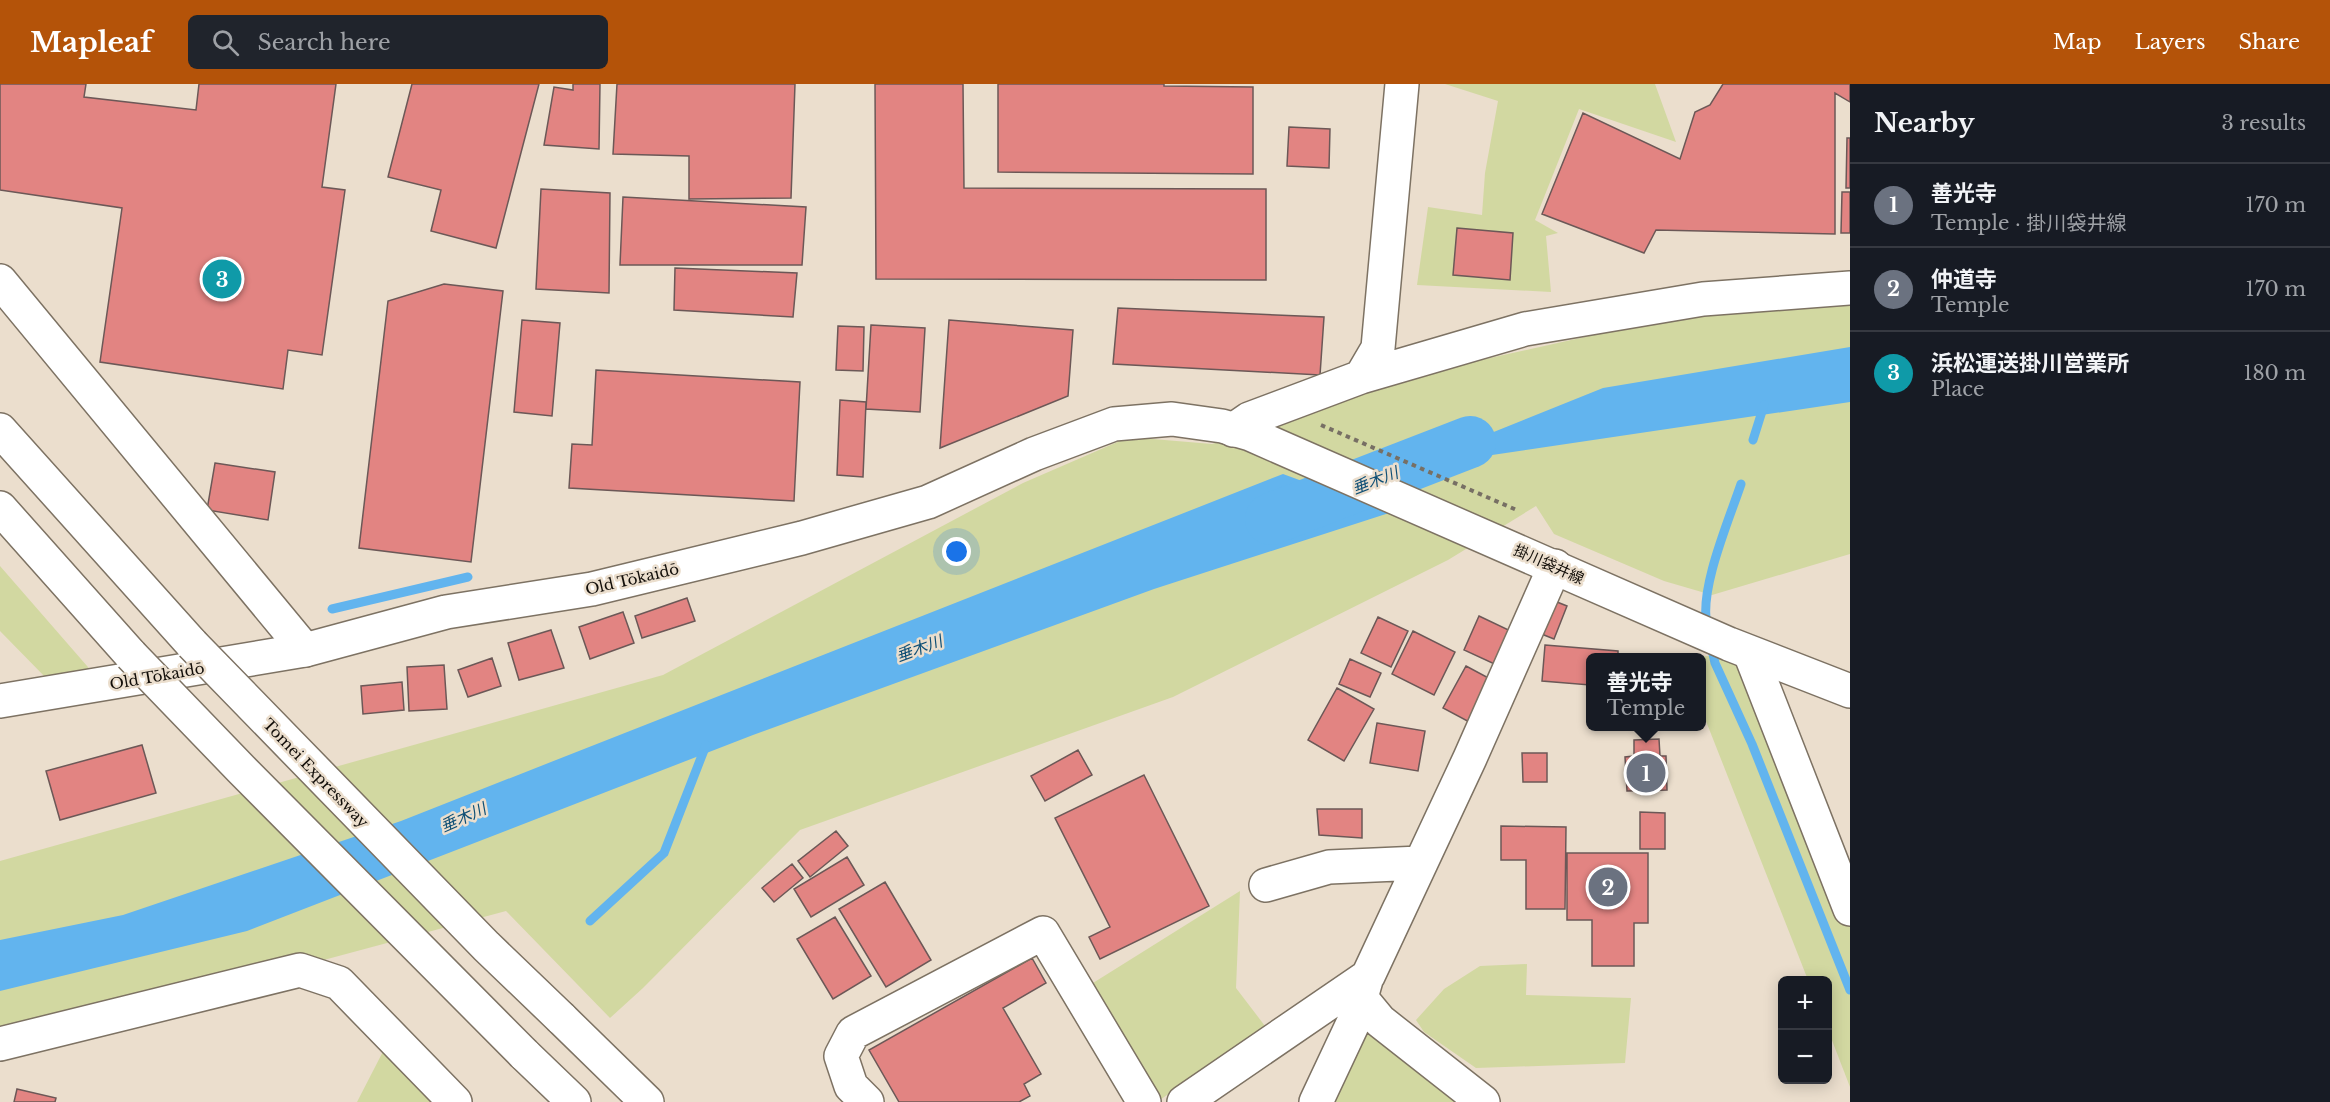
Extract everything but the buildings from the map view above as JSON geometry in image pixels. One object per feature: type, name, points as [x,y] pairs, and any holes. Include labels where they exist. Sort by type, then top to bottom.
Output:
[{"type":"main road","points":[[1361,377],[1378,348],[1402,84]]},
{"type":"main road","points":[[0,280],[305,650]]},
{"type":"main road","points":[[1242,432],[1250,419],[1361,377],[1525,329],[1703,299],[1850,288]]},
{"type":"main road","name":"Old Tōkaidō","points":[[0,701],[44,696],[305,650],[446,612],[592,590],[802,538],[928,502],[1043,450],[1114,424],[1172,419],[1222,426],[1242,432]]},
{"type":"main road","name":"Tomei Expressway","points":[[0,430],[192,644],[486,946],[647,1102]]},
{"type":"main road","name":"掛川袋井線","points":[[1242,432],[1740,648],[1850,691]]},
{"type":"main road","points":[[0,508],[131,655],[249,778],[574,1102]]},
{"type":"main road","points":[[1316,1102],[1355,1019],[1364,987],[1470,758],[1555,566]]},
{"type":"main road","points":[[1740,648],[1850,909]]},
{"type":"main road","points":[[1266,885],[1329,867],[1420,863]]},
{"type":"main road","points":[[867,1102],[851,1086],[841,1056],[853,1033],[1043,933],[1144,1102]]},
{"type":"main road","points":[[0,1044],[300,970],[339,983],[454,1102]]},
{"type":"main road","points":[[1184,1102],[1364,987]]},
{"type":"main road","points":[[1364,987],[1380,1021],[1482,1102]]},
{"type":"path","points":[[1317,423],[1519,511]]},
{"type":"green space","points":[[1445,84],[1655,84],[1676,142],[1579,109],[1535,220],[1558,233],[1546,236],[1551,292],[1417,285],[1428,207],[1482,215],[1485,173],[1498,101]]},
{"type":"green space","points":[[1850,278],[1850,554],[1712,595],[1664,581],[1554,534],[1536,506],[1448,560],[1173,697],[800,830],[643,988],[610,1018],[506,911],[0,1047],[0,861],[663,675],[1023,483],[1129,437],[1212,444],[1445,368]]},
{"type":"green space","points":[[0,566],[94,674],[48,680],[0,631]]},
{"type":"green space","points":[[1750,653],[1850,920],[1850,1087],[1832,1040],[1832,976],[1806,976],[1706,721],[1706,656]]},
{"type":"green space","points":[[1240,891],[1236,988],[1265,1026],[1157,1102],[1085,988]]},
{"type":"green space","points":[[1527,964],[1526,995],[1631,998],[1625,1063],[1476,1068],[1424,1032],[1416,1020],[1444,989],[1480,966]]},
{"type":"green space","points":[[1357,1011],[1463,1102],[1315,1102]]},
{"type":"green space","points":[[391,1036],[454,1102],[357,1102]]},
{"type":"water","points":[[1850,347],[1850,402],[1404,468],[1603,388]]},
{"type":"water","points":[[1283,474],[1389,513],[1154,589],[753,735],[247,931],[0,991],[0,940],[123,915],[401,821]]},
{"type":"waterway","points":[[1753,440],[1764,405]]},
{"type":"waterway","name":"垂木川","points":[[1271,519],[1470,442]]},
{"type":"waterway","points":[[1707,625],[1707,593],[1711,574],[1741,484]]},
{"type":"waterway","points":[[332,609],[468,577]]},
{"type":"waterway","points":[[1711,645],[1715,663],[1752,744],[1850,990]]},
{"type":"waterway","points":[[590,921],[664,853],[706,745]]},
{"type":"place","name":"浜松運送掛川営業所","points":[[222,279]]},
{"type":"place","name":"善光寺","points":[[1646,773]]},
{"type":"place","name":"仲道寺","points":[[1608,887]]}]
